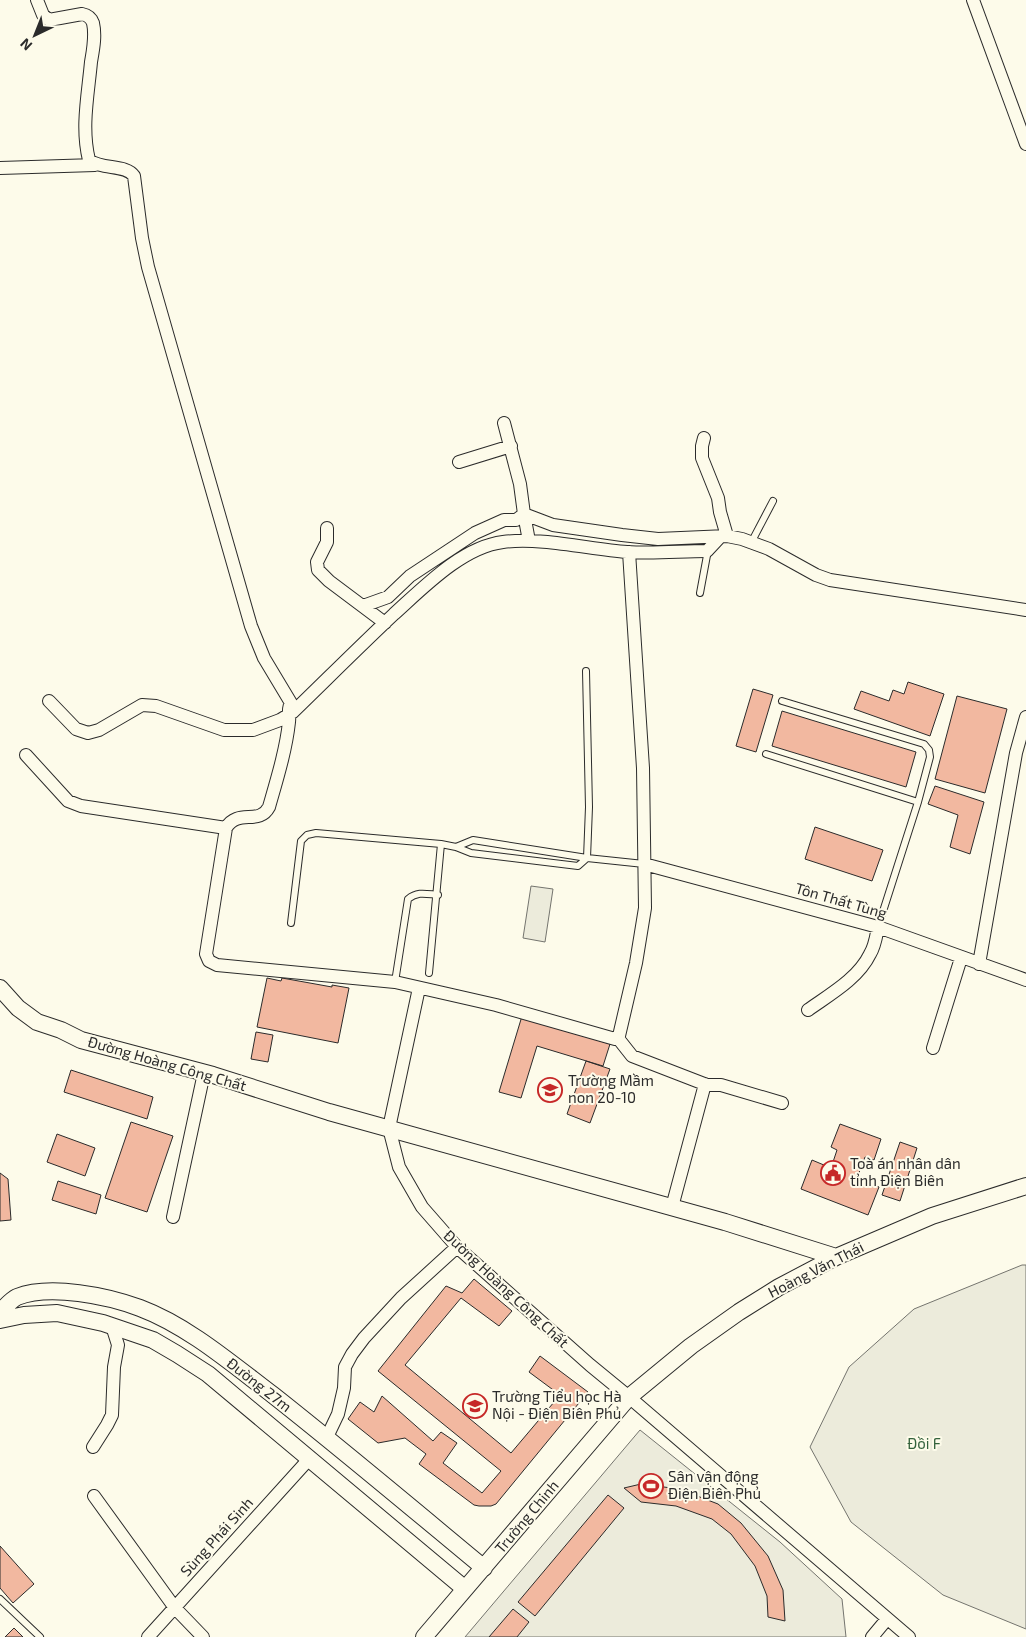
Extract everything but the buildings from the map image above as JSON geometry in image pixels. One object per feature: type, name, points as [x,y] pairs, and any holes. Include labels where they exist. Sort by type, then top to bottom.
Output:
[{"type":"street","points":[[37,0],[43,15],[49,20],[82,14],[93,21],[94,36],[86,117],[88,155],[89,160],[95,165]]},
{"type":"street","points":[[973,0],[1026,144]]},
{"type":"street","points":[[0,168],[95,165],[128,170],[134,176],[142,238],[148,266],[251,626],[264,658],[291,703],[288,707],[289,714],[281,763],[266,813],[260,816],[236,818],[226,828],[206,954],[209,961],[217,965],[395,982],[496,1005],[615,1038],[621,1035],[645,908],[643,768],[629,552]]},
{"type":"street","points":[[504,423],[520,484],[530,541]]},
{"type":"street","points":[[704,438],[702,458],[718,498],[724,536]]},
{"type":"street","points":[[459,462],[511,446]]},
{"type":"street","points":[[524,514],[553,525],[622,535],[658,539],[724,536],[752,541],[816,576],[830,580],[1026,610]]},
{"type":"street","points":[[363,606],[388,597],[410,576],[475,533],[494,523],[504,520],[516,520],[524,514]]},
{"type":"street","points":[[327,528],[327,542],[317,562],[318,570],[385,623]]},
{"type":"street","points":[[49,702],[76,729],[88,733],[99,730],[142,706],[156,706],[224,730],[253,730],[280,720],[289,714],[385,623],[448,567],[483,547],[502,542],[530,541],[629,552],[708,550],[724,536]]},
{"type":"street","points":[[979,964],[1016,753],[1026,718]]},
{"type":"street","points":[[26,755],[68,801],[82,806],[226,828]]},
{"type":"street","name":"Tôn Thất Tùng","points":[[644,864],[878,928],[1026,980]]},
{"type":"street","points":[[808,1010],[843,984],[864,965],[874,946],[878,928]]},
{"type":"street","points":[[933,1048],[961,958]]},
{"type":"street","name":"Đường Hoàng Công Chất","points":[[0,988],[18,1008],[38,1022],[81,1040],[204,1073],[329,1112],[388,1128],[399,1167],[422,1207],[458,1247],[590,1365],[909,1637]]},
{"type":"street","points":[[419,988],[388,1128],[725,1222],[836,1257]]},
{"type":"street","points":[[617,1037],[632,1056],[705,1084],[721,1085],[782,1103]]},
{"type":"street","points":[[173,1217],[204,1073]]},
{"type":"street","points":[[672,1207],[705,1084]]},
{"type":"street","name":"Hoàng Văn Thái","points":[[629,1397],[691,1346],[739,1312],[779,1287],[836,1257],[932,1216],[1026,1186]]},
{"type":"street","points":[[310,1458],[327,1437],[338,1414],[344,1388],[345,1366],[352,1354],[364,1338],[401,1298],[458,1247]]},
{"type":"street","name":"Đường 27m","points":[[0,1312],[16,1297],[42,1291],[101,1298],[140,1308],[208,1345],[327,1437],[484,1568]]},
{"type":"street","name":"Đường 27m","points":[[0,1320],[24,1315],[57,1313],[112,1326],[153,1340],[178,1354],[208,1374],[375,1512],[465,1590]]},
{"type":"street","points":[[93,1447],[112,1415],[114,1367],[118,1345],[112,1326]]},
{"type":"street","name":"Trường Chinh","points":[[424,1637],[629,1397]]},
{"type":"street","name":"Sùng Phái Sinh","points":[[148,1637],[310,1458]]},
{"type":"street","points":[[375,1512],[391,1492]]},
{"type":"street","points":[[94,1496],[176,1608],[203,1637]]},
{"type":"street","points":[[872,1637],[887,1619]]},
{"type":"lane","points":[[752,541],[772,502]]},
{"type":"lane","points":[[700,593],[708,550]]},
{"type":"lane","points":[[292,923],[301,841],[307,835],[316,833],[442,844],[471,853],[578,866],[587,858],[590,807],[586,671]]},
{"type":"lane","points":[[782,701],[924,744],[929,750],[930,757],[918,802],[878,928]]},
{"type":"lane","points":[[766,754],[918,802]]},
{"type":"lane","points":[[456,847],[473,840],[587,858],[644,864]]},
{"type":"lane","points":[[429,973],[442,844]]},
{"type":"lane","points":[[395,982],[408,899],[420,893],[438,895]]},
{"type":"lane","points":[[0,1600],[40,1637]]},
{"type":"green space","points":[[531,886],[553,889],[545,942],[523,938]]},
{"type":"green space","name":"Đồi F","points":[[1026,1265],[1026,1629],[943,1595],[851,1522],[810,1447],[849,1367],[914,1309]]},
{"type":"green space","name":"Sân vận động Điện Biên Phủ","points":[[640,1430],[780,1542],[842,1599],[846,1637],[465,1637]]},
{"type":"place","name":"Trường Mầm non 20-10","points":[[550,1090]]},
{"type":"place","name":"Toà án nhân dân tỉnh Điện Biên","points":[[833,1173]]},
{"type":"place","name":"Trường Tiểu học Hà Nội - Điện Biên Phủ","points":[[475,1406]]},
{"type":"place","name":"Sân vận động Điện Biên Phủ","points":[[651,1486]]}]
